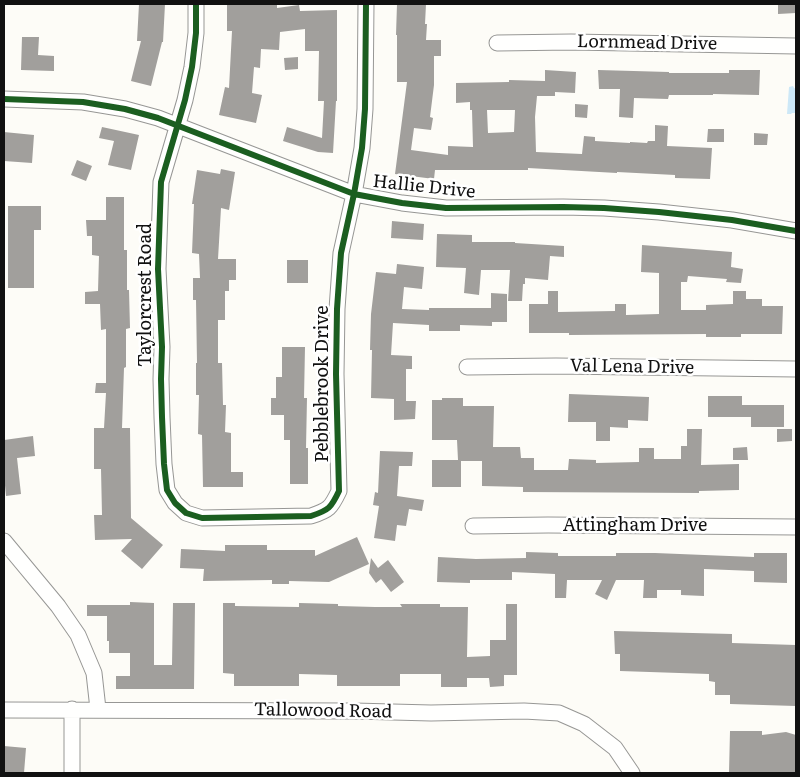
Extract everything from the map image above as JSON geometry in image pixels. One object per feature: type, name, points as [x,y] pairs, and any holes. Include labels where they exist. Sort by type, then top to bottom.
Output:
[{"type":"street","name":"Taylorcrest Road","points":[[196,4],[196,33],[192,66],[185,100],[161,182],[158,260],[162,348],[162,417],[167,490],[175,503],[186,513],[202,518],[256,516]]},
{"type":"street","name":"Pebblebrook Drive","points":[[256,516],[312,516],[332,506],[339,491],[336,374],[341,253],[362,148],[365,109],[366,4]]},
{"type":"street","name":"Lornmead Drive","points":[[497,43],[571,42],[796,46]]},
{"type":"street","name":"Hallie Drive","points":[[4,99],[83,102],[125,109],[158,118],[354,194],[402,203],[446,208],[563,207],[659,212],[732,220],[796,232]]},
{"type":"street","name":"Val Lena Drive","points":[[467,367],[556,366],[796,369]]},
{"type":"street","name":"Attingham Drive","points":[[473,526],[796,527]]},
{"type":"street","points":[[4,541],[58,606],[78,635],[94,673],[98,709]]},
{"type":"street","points":[[72,709],[72,773]]},
{"type":"street","name":"Tallowood Road","points":[[4,710],[98,709],[431,713],[524,711],[559,713],[584,724],[614,748],[628,768]]},
{"type":"water","points":[[793,86],[796,89],[796,113],[787,114],[789,87]]},
{"type":"building","points":[[139,4],[165,4],[163,42],[151,86],[131,81],[141,41],[137,41]]},
{"type":"building","points":[[227,4],[277,4],[277,8],[299,5],[300,11],[337,10],[337,101],[333,153],[318,152],[283,141],[287,127],[322,138],[324,101],[318,101],[319,51],[305,51],[305,29],[280,32],[279,50],[261,49],[260,68],[254,67],[252,93],[262,95],[256,123],[219,115],[225,87],[229,88],[232,31],[227,31]]},
{"type":"building","points":[[397,4],[426,4],[426,40],[441,40],[441,56],[434,56],[434,85],[430,117],[433,118],[431,130],[414,128],[411,150],[448,155],[448,146],[473,147],[470,102],[456,103],[456,83],[509,82],[509,80],[545,81],[545,70],[576,72],[575,93],[555,92],[555,96],[537,96],[535,117],[536,152],[582,154],[584,136],[595,137],[595,141],[647,143],[648,141],[655,141],[655,125],[668,126],[667,146],[712,148],[710,179],[675,178],[675,175],[528,168],[528,170],[435,170],[434,179],[395,174],[407,82],[397,82]],"holes":[[[487,110],[515,110],[514,132],[488,133]]]},
{"type":"building","points":[[778,4],[796,4],[796,13],[778,14]]},
{"type":"building","points":[[22,37],[39,37],[38,55],[54,56],[54,71],[21,70]]},
{"type":"building","points":[[298,57],[298,69],[285,70],[284,58]]},
{"type":"building","points":[[598,70],[729,73],[729,70],[760,70],[759,95],[669,95],[668,99],[634,98],[633,118],[619,117],[620,89],[599,89]]},
{"type":"building","points":[[575,104],[588,105],[587,118],[575,117]]},
{"type":"building","points":[[102,127],[139,135],[131,170],[108,165],[114,141],[99,138]]},
{"type":"building","points":[[708,129],[724,129],[724,142],[707,142]]},
{"type":"building","points":[[4,132],[34,135],[32,163],[4,161]]},
{"type":"building","points":[[754,133],[768,134],[767,145],[754,145]]},
{"type":"building","points":[[77,160],[92,166],[86,181],[71,175]]},
{"type":"building","points":[[221,169],[235,172],[229,210],[221,208],[218,259],[236,259],[236,280],[229,280],[229,291],[225,291],[225,320],[218,320],[218,363],[222,363],[223,405],[226,405],[225,432],[231,433],[231,472],[243,472],[243,487],[203,487],[202,435],[198,434],[199,395],[196,395],[196,300],[193,300],[193,278],[200,278],[199,254],[192,253],[194,204],[192,204],[197,170],[220,174]]},
{"type":"building","points":[[106,197],[124,197],[124,250],[127,250],[127,290],[129,290],[130,328],[126,329],[126,367],[124,368],[122,428],[130,428],[131,518],[163,545],[142,569],[121,551],[132,539],[95,540],[94,515],[102,515],[101,469],[94,469],[94,428],[104,428],[106,393],[95,393],[96,383],[106,383],[106,329],[101,330],[100,304],[85,304],[85,292],[98,291],[99,256],[92,255],[92,236],[87,236],[86,220],[106,220]]},
{"type":"building","points":[[8,206],[41,206],[41,230],[34,230],[34,288],[8,288]]},
{"type":"building","points":[[392,221],[424,224],[423,240],[391,238]]},
{"type":"building","points":[[437,234],[472,235],[472,242],[515,242],[564,246],[564,257],[550,256],[548,280],[525,278],[522,301],[508,301],[510,270],[481,270],[479,295],[464,293],[466,268],[436,267]]},
{"type":"building","points":[[642,245],[732,252],[731,267],[743,269],[741,283],[726,282],[727,279],[688,276],[687,282],[681,282],[681,310],[706,310],[706,305],[733,304],[733,291],[746,291],[746,299],[762,299],[762,306],[783,306],[782,334],[741,334],[741,337],[706,337],[706,334],[569,335],[569,333],[529,333],[529,304],[548,304],[548,291],[558,291],[558,312],[615,311],[615,304],[626,304],[626,315],[659,314],[659,273],[641,272]]},
{"type":"building","points":[[287,260],[308,260],[308,283],[287,283]]},
{"type":"building","points":[[397,264],[424,267],[422,289],[404,287],[402,309],[491,308],[491,293],[507,294],[507,322],[492,322],[492,326],[460,325],[460,331],[429,331],[429,325],[393,323],[391,355],[412,356],[412,369],[406,369],[406,401],[416,401],[415,419],[394,420],[394,399],[371,398],[371,314],[376,272],[396,274]]},
{"type":"building","points":[[282,347],[305,347],[304,398],[307,398],[306,448],[308,448],[308,484],[290,484],[290,440],[284,440],[284,415],[271,415],[271,398],[276,398],[276,377],[282,377]]},
{"type":"building","points":[[569,394],[649,397],[648,421],[628,420],[628,428],[610,427],[610,441],[596,441],[596,422],[568,422]]},
{"type":"building","points":[[708,396],[742,396],[742,405],[784,405],[784,427],[751,427],[751,417],[708,417]]},
{"type":"building","points":[[442,398],[463,398],[463,406],[494,406],[493,447],[520,447],[521,458],[534,458],[534,470],[568,470],[569,459],[596,460],[596,463],[639,462],[639,448],[654,448],[654,459],[681,459],[681,446],[687,446],[687,429],[702,429],[701,465],[739,464],[739,490],[699,491],[699,493],[523,492],[523,487],[482,486],[482,461],[461,461],[461,487],[432,487],[432,460],[458,460],[457,440],[432,440],[432,400],[442,400]]},
{"type":"building","points":[[777,429],[792,429],[792,441],[777,442]]},
{"type":"building","points":[[33,436],[35,456],[17,458],[21,494],[6,496],[4,440]]},
{"type":"building","points":[[747,447],[748,460],[733,460],[733,448]]},
{"type":"building","points":[[380,451],[413,452],[412,466],[399,466],[397,496],[424,500],[422,511],[409,509],[406,526],[397,525],[395,541],[374,538],[379,506],[373,505],[375,492],[378,493]]},
{"type":"building","points":[[357,537],[369,564],[329,582],[289,581],[289,584],[272,584],[272,580],[203,581],[204,569],[180,568],[181,549],[225,551],[225,545],[267,545],[267,550],[315,550],[315,556]]},
{"type":"building","points":[[526,552],[558,553],[558,556],[616,556],[616,553],[655,553],[754,557],[754,553],[787,553],[787,583],[754,582],[754,571],[704,569],[704,596],[681,595],[681,590],[657,590],[657,598],[643,598],[644,580],[616,580],[607,600],[595,594],[602,580],[567,580],[566,598],[555,598],[555,574],[512,572],[512,580],[470,580],[470,583],[437,582],[438,557],[476,559],[526,558]]},
{"type":"building","points":[[371,558],[378,568],[388,560],[404,582],[391,592],[381,579],[376,583],[369,573]]},
{"type":"building","points":[[130,602],[154,603],[154,665],[172,665],[173,603],[195,603],[194,689],[116,689],[116,676],[130,676],[130,653],[109,653],[107,616],[87,616],[87,605],[130,605]]},
{"type":"building","points":[[223,603],[235,603],[235,606],[299,607],[299,603],[375,607],[402,607],[400,604],[440,604],[440,607],[468,607],[467,657],[490,656],[490,640],[506,640],[506,604],[517,604],[517,675],[504,675],[504,686],[490,687],[489,678],[467,678],[467,687],[441,687],[441,674],[400,674],[400,686],[337,686],[337,675],[299,674],[299,686],[234,686],[234,674],[223,673]]},
{"type":"building","points":[[614,631],[732,634],[732,643],[796,645],[796,706],[730,704],[730,695],[715,695],[715,682],[709,681],[709,674],[620,671],[620,654],[615,654]]},
{"type":"building","points":[[730,731],[762,731],[762,735],[786,732],[796,735],[796,773],[729,773]]},
{"type":"building","points":[[4,746],[26,748],[24,773],[4,773]]},
{"type":"cycle path","points":[[196,4],[196,33],[192,67],[185,100],[161,182],[158,269],[162,347],[162,417],[167,490],[175,503],[186,513],[202,518],[311,516],[329,508],[339,491],[336,374],[337,309],[341,253],[362,148],[365,109],[366,4]]},
{"type":"cycle path","points":[[4,99],[83,102],[125,109],[158,118],[354,194],[402,203],[446,208],[604,208],[732,220],[796,231]]}]
